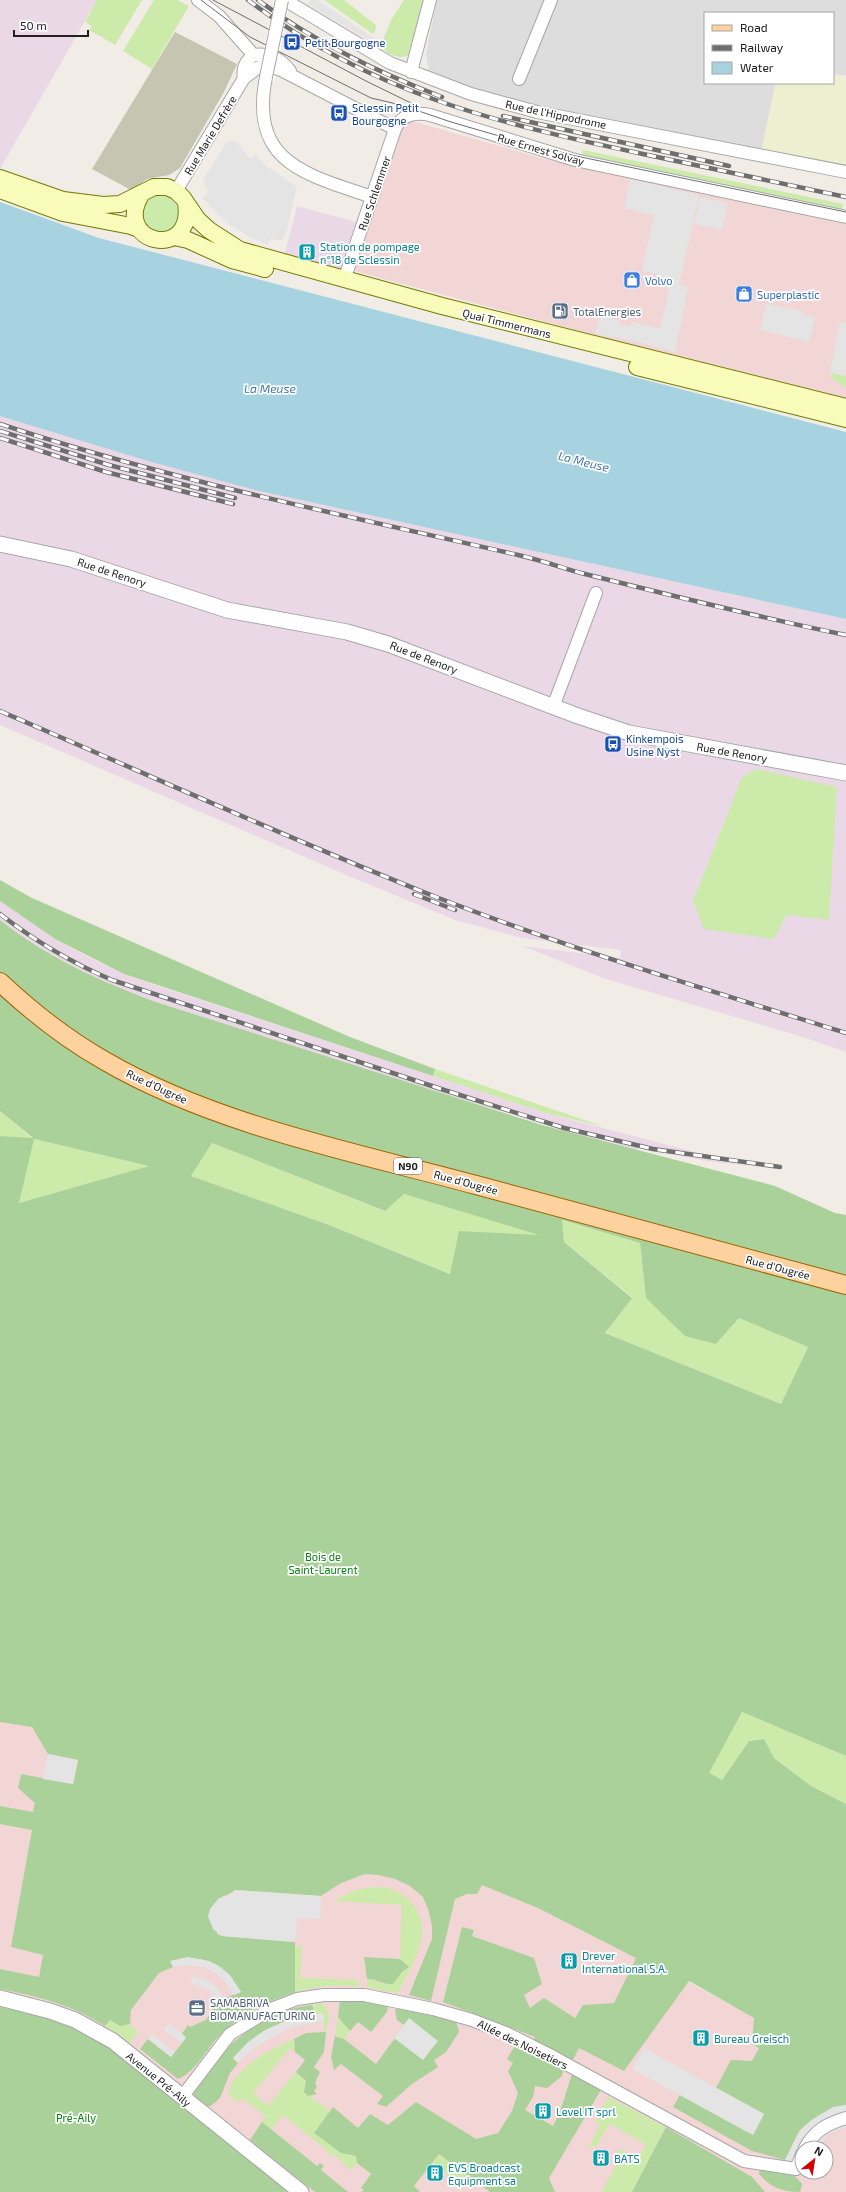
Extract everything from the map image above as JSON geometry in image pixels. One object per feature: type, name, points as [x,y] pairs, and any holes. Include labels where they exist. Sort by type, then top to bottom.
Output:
[{"type":"main road","points":[[0,178],[63,200],[83,204],[120,204],[154,187],[167,186],[176,191],[186,203],[188,216],[184,228],[174,237],[162,241],[149,238],[139,229],[131,226],[63,213],[0,190]]},
{"type":"main road","points":[[139,229],[134,217],[135,204],[142,193]]},
{"type":"main road","name":"Quai Timmermans","points":[[186,203],[198,220],[209,230],[240,250],[344,280],[562,337],[846,407]]},
{"type":"main road","name":"Quai Timmermans","points":[[174,237],[188,240],[232,260],[340,290],[846,419]]},
{"type":"main road","name":"Rue d'Ougrée","points":[[0,982],[26,1006],[86,1050],[133,1077],[211,1110],[306,1139],[846,1285]]},
{"type":"street","points":[[198,0],[228,26],[253,55]]},
{"type":"street","points":[[282,0],[266,77],[262,112],[267,132],[275,150],[287,162],[304,172],[372,196]]},
{"type":"street","name":"Rue de l'Hippodrome","points":[[285,0],[372,54],[411,72],[471,94],[537,112],[846,172]]},
{"type":"street","points":[[411,72],[430,0]]},
{"type":"street","points":[[519,79],[551,0]]},
{"type":"street","points":[[295,77],[285,64],[276,58],[262,54],[253,55],[246,62],[247,72],[264,66],[272,67],[295,77],[395,129]]},
{"type":"street","name":"Rue Marie Defrère","points":[[176,191],[247,72]]},
{"type":"street","name":"Rue Ernest Solvay","points":[[395,129],[403,118],[409,115],[422,113],[575,160],[846,217]]},
{"type":"street","name":"Rue Schlemmer","points":[[344,280],[395,129]]},
{"type":"street","name":"Rue de Renory","points":[[0,544],[71,559],[233,612],[357,634],[388,644],[599,724],[634,734],[846,773]]},
{"type":"street","points":[[554,707],[596,593]]},
{"type":"street","name":"Allée des Noisetiers","points":[[182,2097],[230,2034],[271,2009],[297,1999],[324,1995],[364,1995],[433,2009],[472,2020],[506,2033],[546,2053],[744,2161],[794,2169]]},
{"type":"street","name":"Avenue Pré-Aily","points":[[0,1998],[50,2010],[75,2020],[113,2041],[301,2192]]},
{"type":"street","points":[[810,2140],[814,2133],[828,2123],[846,2118]]},
{"type":"shaded area","points":[[0,0],[97,0],[0,169]]},
{"type":"shaded area","points":[[311,0],[318,0],[375,39],[372,43],[308,4]]},
{"type":"shaded area","points":[[437,0],[846,0],[846,76],[834,74],[834,12],[704,12],[704,84],[776,84],[761,151],[613,122],[479,93],[429,72],[426,54]]},
{"type":"shaded area","points":[[175,32],[237,64],[224,92],[180,168],[169,175],[147,179],[131,190],[92,169]]},
{"type":"shaded area","points":[[834,75],[846,78],[846,168],[761,151],[776,84],[834,84]]},
{"type":"shaded area","points":[[405,119],[541,158],[846,224],[846,399],[745,375],[354,271]]},
{"type":"shaded area","points":[[232,140],[238,143],[250,159],[256,155],[265,165],[297,187],[285,236],[281,240],[270,239],[267,245],[250,237],[230,225],[202,198],[209,192],[204,185],[203,180],[226,143]]},
{"type":"shaded area","points":[[630,179],[699,195],[679,285],[688,287],[675,352],[630,340],[595,334],[601,311],[604,316],[618,320],[622,325],[629,327],[633,322],[660,329],[669,289],[655,285],[657,274],[642,271],[654,215],[625,209]]},
{"type":"shaded area","points":[[700,197],[728,203],[722,230],[694,224]]},
{"type":"shaded area","points":[[297,206],[356,222],[340,271],[284,257]]},
{"type":"shaded area","points":[[766,304],[803,311],[803,315],[815,317],[809,342],[760,330]]},
{"type":"shaded area","points":[[840,322],[846,323],[846,376],[830,373]]},
{"type":"shaded area","points":[[0,416],[255,490],[846,619],[846,1052],[806,1038],[606,979],[522,946],[620,958],[621,950],[522,938],[455,920],[344,874],[0,725]]},
{"type":"shaded area","points":[[0,901],[55,939],[124,974],[546,1113],[748,1166],[707,1161],[640,1149],[633,1150],[589,1138],[409,1083],[156,1002],[117,988],[46,953],[0,920]]},
{"type":"shaded area","points":[[0,1656],[425,1840],[846,2067],[846,2192],[291,2192],[49,2017],[0,2007]]},
{"type":"shaded area","points":[[48,1754],[78,1760],[73,1784],[43,1779]]},
{"type":"shaded area","points":[[235,1890],[321,1896],[320,1919],[297,1918],[295,1942],[222,1936],[213,1929],[208,1916],[210,1909],[218,1899],[228,1896]]},
{"type":"shaded area","points":[[188,1957],[209,1961],[219,1966],[230,1975],[241,1992],[234,1995],[219,1975],[204,1967],[188,1965],[173,1967],[170,1961]]},
{"type":"shaded area","points":[[192,1976],[207,1980],[214,1984],[224,1998],[217,2001],[208,1989],[191,1983]]},
{"type":"shaded area","points":[[323,2013],[324,2021],[288,2028],[250,2051],[238,2063],[233,2058],[248,2042],[265,2030],[286,2021]]},
{"type":"shaded area","points":[[409,2018],[438,2041],[423,2060],[394,2038]]},
{"type":"shaded area","points":[[169,2024],[186,2037],[182,2043],[164,2030]]},
{"type":"shaded area","points":[[152,2034],[175,2052],[171,2057],[148,2039]]},
{"type":"shaded area","points":[[644,2048],[764,2114],[753,2135],[632,2069]]},
{"type":"shaded area","points":[[846,2105],[846,2127],[829,2133],[823,2140],[795,2140],[800,2130],[813,2119],[833,2107]]},
{"type":"shaded area","points":[[794,2142],[794,2164],[785,2160]]},
{"type":"green space","points":[[97,0],[142,0],[115,45],[89,30],[92,26],[85,22]]},
{"type":"green space","points":[[154,0],[177,0],[189,6],[152,69],[123,51]]},
{"type":"green space","points":[[324,0],[344,0],[376,25],[375,32],[373,34]]},
{"type":"green space","points":[[404,0],[425,0],[410,55],[397,57],[390,54],[381,45],[391,20]]},
{"type":"green space","points":[[583,150],[843,204],[841,214],[581,159]]},
{"type":"green space","points":[[164,195],[173,200],[177,206],[177,220],[173,226],[164,231],[156,231],[147,226],[143,220],[142,209],[147,200],[153,196]]},
{"type":"green space","points":[[831,373],[846,376],[846,388],[831,378]]},
{"type":"green space","points":[[756,769],[837,787],[829,920],[787,915],[774,939],[704,929],[693,901],[742,777]]},
{"type":"green space","points":[[0,880],[32,898],[350,1037],[435,1069],[433,1076],[124,974],[55,939],[0,901]]},
{"type":"green space","name":"Bois de Saint-Laurent","points":[[0,920],[36,945],[74,967],[114,986],[156,1002],[542,1125],[775,1186],[835,1213],[846,1215],[846,1756],[742,1712],[709,1773],[722,1780],[749,1741],[764,1739],[774,1758],[811,1786],[846,1804],[846,2105],[834,2108],[805,2125],[794,2140],[785,2160],[752,2151],[673,2107],[680,2095],[753,2135],[764,2114],[716,2088],[731,2060],[752,2061],[759,2048],[752,2044],[754,2018],[689,1981],[624,2071],[579,2048],[572,2062],[568,2060],[561,2077],[547,2088],[535,2086],[533,2097],[525,2110],[553,2126],[560,2112],[573,2071],[602,2088],[549,2178],[555,2192],[490,2192],[439,2154],[414,2186],[420,2192],[361,2192],[364,2190],[361,2188],[371,2174],[357,2163],[356,2156],[341,2153],[314,2133],[333,2107],[358,2128],[370,2114],[388,2125],[416,2102],[476,2139],[498,2133],[512,2111],[518,2093],[508,2071],[513,2063],[507,2059],[514,2047],[530,2054],[535,2037],[443,2002],[462,1927],[474,1930],[472,1936],[534,1958],[542,1984],[524,1995],[530,2008],[544,1998],[575,2018],[583,2005],[614,2003],[636,1958],[538,1908],[482,1885],[477,1894],[467,1894],[455,1899],[431,2001],[409,1995],[432,1939],[432,1926],[428,1909],[423,1897],[410,1886],[395,1879],[365,1874],[341,1883],[321,1896],[235,1890],[218,1899],[217,1934],[222,1936],[295,1942],[295,1992],[265,2004],[237,2020],[220,2035],[191,2071],[178,2079],[140,2049],[148,2039],[171,2057],[186,2038],[182,2034],[188,2025],[190,2027],[206,2020],[217,2001],[241,1992],[219,1968],[212,1963],[195,1959],[171,1961],[173,1967],[159,1973],[131,2010],[130,2024],[120,2026],[110,2020],[105,2026],[92,2018],[54,2002],[0,1989],[0,1969],[39,1977],[43,1955],[11,1947],[32,1830],[0,1824],[0,1806],[33,1812],[35,1803],[18,1788],[21,1774],[73,1784],[78,1760],[48,1754],[32,1727],[0,1722],[0,1136],[33,1138],[0,1111]],"holes":[[[34,1139],[149,1166],[19,1203]],[[212,1143],[385,1211],[404,1194],[539,1235],[459,1231],[450,1274],[329,1225],[191,1176]],[[562,1220],[640,1243],[646,1298],[685,1336],[716,1344],[739,1318],[808,1347],[781,1404],[605,1333],[632,1298],[564,1242]]]},
{"type":"green space","points":[[435,1069],[605,1127],[546,1113],[433,1076]]},
{"type":"green space","points":[[0,1111],[33,1139],[0,1136]]},
{"type":"green space","points":[[33,1139],[150,1166],[19,1203]]},
{"type":"green space","points":[[212,1143],[384,1211],[404,1194],[541,1235],[451,1274],[329,1225],[191,1176]]},
{"type":"green space","points":[[561,1220],[640,1243],[646,1298],[716,1344],[739,1318],[808,1347],[781,1404],[605,1333],[632,1297],[564,1242]]},
{"type":"green space","points":[[742,1712],[846,1756],[846,1804],[811,1786],[774,1758],[763,1739],[749,1741],[722,1780],[708,1773]]},
{"type":"green space","points":[[384,1887],[394,1890],[409,1901],[415,1908],[422,1925],[422,1935],[418,1951],[398,1993],[368,1988],[367,1979],[371,1979],[386,1985],[394,1981],[409,1967],[400,1959],[402,1905],[335,1901],[353,1891]]},
{"type":"green space","points":[[295,1946],[302,1946],[300,1978],[358,1980],[359,1987],[327,1986],[295,1992]]},
{"type":"green space","points":[[364,1957],[400,1959],[409,1967],[402,1972],[393,1984],[386,1984],[367,1979]]},
{"type":"green space","points":[[340,1998],[359,1999],[388,2005],[387,2012],[371,2032],[358,2022],[350,2031],[338,2017]]},
{"type":"green space","points":[[321,2003],[327,2009],[329,2016],[326,2032],[324,2032],[323,2014],[315,2014],[312,2005]]},
{"type":"green space","points":[[399,2004],[456,2020],[459,2032],[446,2052],[434,2060],[438,2067],[412,2084],[386,2107],[377,2104],[383,2096],[341,2064],[334,2070],[331,2057],[335,2036],[344,2039],[376,2064],[395,2038],[423,2060],[409,2019],[404,2025],[397,2020],[395,2011]]},
{"type":"green space","points":[[312,2005],[315,2014],[280,2023],[270,2028],[241,2049],[233,2058],[238,2063],[230,2073],[220,2098],[211,2106],[204,2106],[199,2102],[194,2094],[195,2087],[200,2077],[218,2056],[229,2046],[256,2025],[276,2014],[297,2007]]},
{"type":"green space","name":"Pré-Aily","points":[[0,2007],[49,2017],[77,2029],[103,2043],[291,2192],[0,2192]]},
{"type":"green space","points":[[338,2017],[350,2031],[344,2039],[335,2036]]},
{"type":"green space","points":[[110,2020],[120,2026],[130,2024],[138,2032],[129,2044],[105,2026]]},
{"type":"green space","points":[[326,2032],[324,2052],[314,2067],[320,2072],[315,2083],[317,2087],[314,2091],[317,2094],[308,2096],[304,2092],[306,2081],[296,2072],[305,2060],[295,2052],[294,2039],[306,2033]]},
{"type":"green space","points":[[294,2039],[295,2052],[290,2048],[253,2093],[268,2106],[296,2072],[306,2081],[304,2092],[330,2111],[314,2133],[341,2153],[356,2156],[357,2163],[351,2170],[333,2154],[331,2156],[327,2153],[328,2151],[283,2115],[271,2130],[262,2122],[266,2116],[242,2098],[237,2103],[228,2093],[238,2075],[246,2067],[275,2048]]},
{"type":"green space","points":[[608,2097],[666,2127],[632,2192],[602,2192],[619,2160],[614,2157],[619,2149],[638,2158],[646,2145],[612,2125],[608,2126],[596,2147],[593,2145],[591,2150],[589,2148],[600,2124],[595,2121]]},
{"type":"green space","points":[[262,2122],[317,2166],[320,2163],[324,2166],[321,2170],[348,2192],[315,2192],[250,2140]]},
{"type":"green space","points":[[666,2127],[752,2177],[765,2192],[632,2192]]},
{"type":"green space","points":[[439,2154],[467,2175],[459,2183],[433,2163]]},
{"type":"green space","points":[[760,2169],[791,2172],[794,2175],[794,2180],[798,2180],[802,2184],[800,2192],[782,2190],[772,2186],[759,2174]]},
{"type":"water","name":"La Meuse","points":[[0,202],[99,238],[846,432],[846,619],[255,490],[148,461],[0,416]]},
{"type":"pier","points":[[274,0],[290,0],[274,82],[259,72]]},
{"type":"tram line","points":[[201,0],[250,37],[371,98],[401,105],[451,122],[513,140],[576,156],[846,212]]},
{"type":"tram line","points":[[213,0],[366,81],[411,103]]},
{"type":"railway","points":[[248,0],[294,32],[341,59],[388,81],[436,100],[537,130],[846,197]]},
{"type":"railway","points":[[258,0],[324,43],[394,77],[442,97]]},
{"type":"railway","points":[[503,116],[729,166]]},
{"type":"railway","points":[[0,424],[64,444],[192,480],[526,557],[581,573],[713,606],[846,635]]},
{"type":"railway","points":[[0,431],[109,465],[235,498]]},
{"type":"railway","points":[[0,438],[106,472],[233,504]]},
{"type":"railway","points":[[0,711],[272,829],[436,897],[588,952],[846,1033]]},
{"type":"railway","points":[[414,894],[455,910]]},
{"type":"railway","points":[[0,914],[54,951],[112,980],[441,1089],[564,1128],[653,1149],[780,1167]]},
{"type":"place","name":"Petit Bourgogne","points":[[292,42]]},
{"type":"place","name":"Sclessin Petit Bourgogne","points":[[339,113]]},
{"type":"place","name":"Station de pompage n°18 de Sclessin","points":[[307,252]]},
{"type":"place","name":"Volvo","points":[[632,280]]},
{"type":"place","name":"Superplastic","points":[[744,294]]},
{"type":"place","name":"TotalEnergies","points":[[560,311]]},
{"type":"place","name":"Kinkempois Usine Nyst","points":[[613,744]]},
{"type":"place","name":"Drever International S.A.","points":[[569,1961]]},
{"type":"place","name":"SAMABRIVA BIOMANUFACTURING","points":[[197,2008]]},
{"type":"place","name":"Bureau Greisch","points":[[701,2038]]},
{"type":"place","name":"Level IT sprl","points":[[543,2111]]},
{"type":"place","name":"BATS","points":[[601,2158]]},
{"type":"place","name":"EVS Broadcast Equipment sa","points":[[435,2173]]}]
